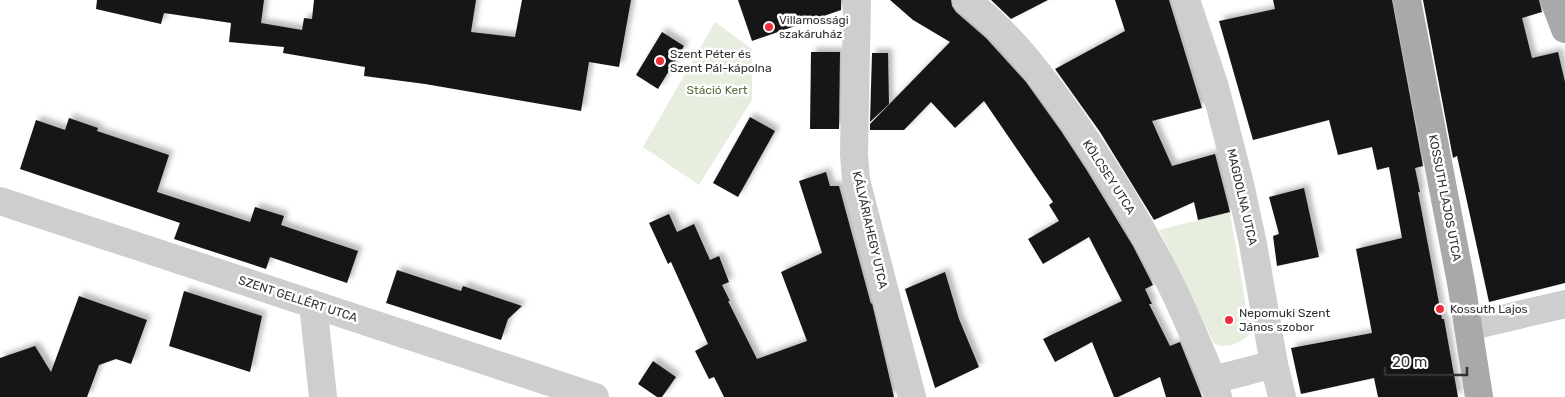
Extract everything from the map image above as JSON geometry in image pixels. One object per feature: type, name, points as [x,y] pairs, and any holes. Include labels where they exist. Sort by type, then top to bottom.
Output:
[{"type":"main road","name":"KOSSUTH LAJOS UTCA","points":[[1407,0],[1462,288],[1479,397]]},
{"type":"main road","points":[[1554,0],[1565,29]]},
{"type":"street","name":"KÁLVÁRIAHEGY UTCA","points":[[858,0],[854,154],[856,180],[912,397]]},
{"type":"street","name":"KÖLCSEY UTCA","points":[[966,0],[1014,44],[1052,90],[1109,174],[1139,224],[1169,281],[1215,388]]},
{"type":"street","name":"MAGDOLNA UTCA","points":[[1186,0],[1215,87],[1240,184],[1282,397]]},
{"type":"street","name":"SZENT GELLÉRT UTCA","points":[[0,201],[595,397]]},
{"type":"street","points":[[312,304],[323,397]]},
{"type":"street","points":[[1468,327],[1565,304]]},
{"type":"street","points":[[1215,388],[1274,364]]},
{"type":"green space","name":"Stáció Kert","points":[[715,22],[752,49],[752,100],[699,185],[643,147]]},
{"type":"green space","points":[[1230,212],[1250,334],[1238,343],[1223,346],[1214,343],[1159,230]]},
{"type":"building","points":[[97,0],[264,0],[261,23],[302,30],[304,18],[312,19],[314,0],[476,0],[471,32],[515,37],[522,0],[631,0],[619,67],[589,62],[581,111],[425,84],[364,76],[365,67],[283,53],[284,47],[229,42],[231,23],[164,13],[161,24],[96,9]]},
{"type":"building","name":"Villamossági szakáruház","points":[[738,0],[841,0],[841,10],[752,41]]},
{"type":"building","points":[[890,0],[951,0],[956,12],[986,38],[1026,82],[1086,169],[1133,246],[1153,285],[1145,289],[1152,304],[1149,304],[1170,346],[1180,342],[1202,397],[1166,397],[1160,377],[1118,397],[1114,397],[1092,342],[1055,362],[1043,339],[1122,301],[1089,237],[1043,264],[1028,239],[1059,221],[1049,205],[1053,202],[984,101],[955,128],[931,102],[904,130],[870,130],[870,124],[950,42],[913,20]]},
{"type":"building","points":[[991,0],[1048,0],[1011,19]]},
{"type":"building","points":[[1115,0],[1169,0],[1202,108],[1152,121],[1172,166],[1215,154],[1230,212],[1198,220],[1194,202],[1154,220],[1100,132],[1055,69],[1125,31]]},
{"type":"building","points":[[1273,0],[1392,0],[1423,166],[1415,168],[1420,192],[1418,192],[1458,397],[1378,397],[1374,378],[1301,394],[1291,348],[1372,333],[1356,249],[1402,238],[1389,167],[1377,170],[1372,147],[1338,155],[1329,120],[1253,140],[1219,21],[1275,9]]},
{"type":"building","points":[[1423,0],[1539,0],[1542,12],[1522,18],[1532,58],[1558,52],[1565,82],[1565,283],[1489,302],[1457,156],[1453,158]]},
{"type":"building","name":"Szent Péter és Szent Pál-kápolna","points":[[662,32],[684,46],[658,89],[636,75]]},
{"type":"building","points":[[811,52],[840,52],[839,129],[810,129]]},
{"type":"building","points":[[872,53],[888,53],[889,104],[870,122]]},
{"type":"building","points":[[750,117],[775,131],[738,197],[713,183]]},
{"type":"building","points":[[69,118],[98,128],[97,131],[169,155],[157,192],[250,222],[255,207],[284,216],[281,225],[358,251],[347,283],[270,257],[266,269],[174,239],[180,223],[20,169],[36,120],[65,130]]},
{"type":"building","points":[[826,172],[830,186],[839,186],[872,303],[894,397],[724,397],[714,377],[709,379],[695,351],[708,344],[671,262],[668,264],[649,223],[669,214],[677,232],[694,224],[710,260],[719,256],[729,282],[722,285],[757,359],[807,341],[781,272],[822,253],[799,181]]},
{"type":"building","points":[[1304,188],[1319,257],[1277,266],[1273,236],[1279,234],[1269,197]]},
{"type":"building","points":[[397,270],[461,291],[463,286],[522,306],[508,319],[501,340],[386,303]]},
{"type":"building","points":[[945,272],[959,319],[979,367],[935,388],[905,289]]},
{"type":"building","points":[[184,291],[262,316],[250,372],[169,346]]},
{"type":"building","points":[[79,296],[147,320],[131,364],[116,359],[99,365],[87,397],[0,397],[0,358],[35,346],[51,372]]},
{"type":"building","points":[[653,361],[676,377],[662,397],[657,397],[638,384]]},
{"type":"place","name":"Villamossági szakáruház","points":[[769,27]]},
{"type":"place","name":"Szent Péter és Szent Pál-kápolna","points":[[660,61]]},
{"type":"place","name":"Kossuth Lajos","points":[[1440,309]]},
{"type":"place","name":"Nepomuki Szent János szobor","points":[[1229,320]]}]
